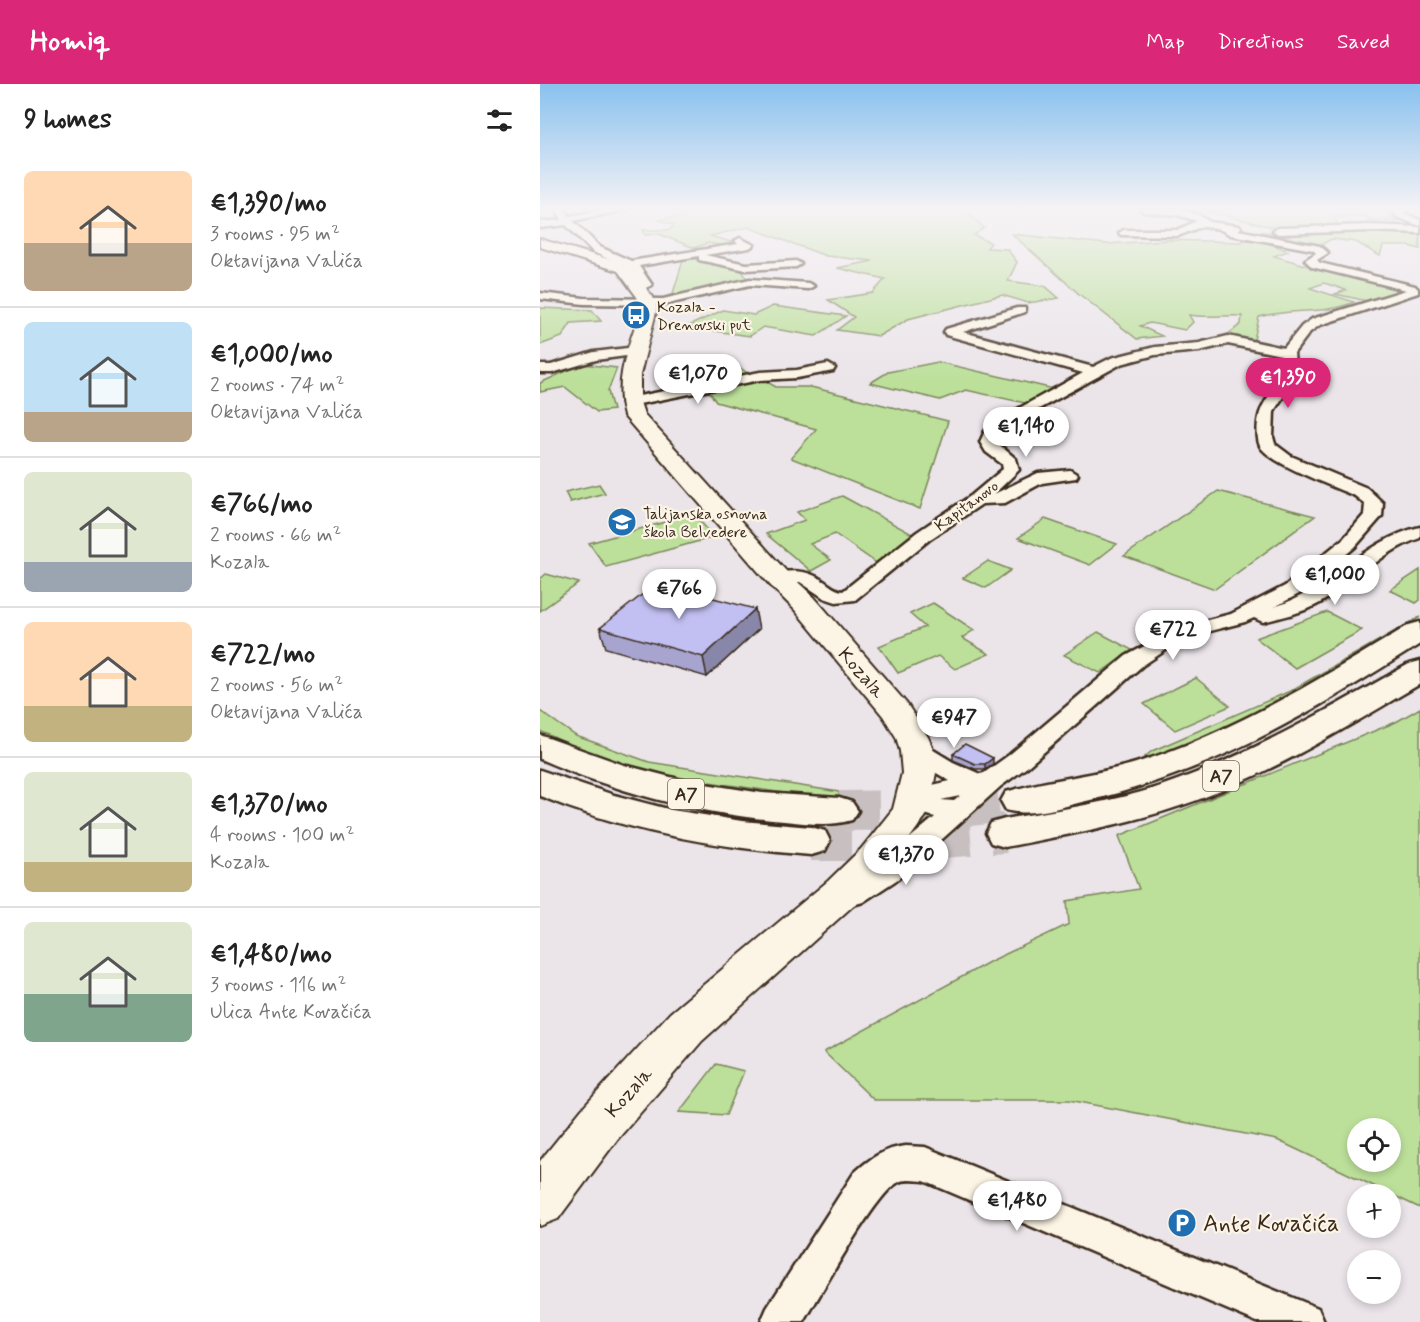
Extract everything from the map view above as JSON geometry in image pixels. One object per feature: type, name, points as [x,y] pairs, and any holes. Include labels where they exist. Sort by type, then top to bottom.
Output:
[{"type":"highway","name":"A7","points":[[1019,801],[1130,777],[1183,760],[1222,744],[1290,710],[1420,631]]},
{"type":"highway","name":"A7","points":[[1005,833],[1170,796],[1226,774],[1308,734],[1420,671]]},
{"type":"highway","name":"A7","points":[[540,746],[606,774],[694,796],[770,808],[839,811]]},
{"type":"highway","name":"A7","points":[[540,782],[598,804],[674,823],[756,837],[811,841]]},
{"type":"main road","points":[[621,267],[643,295],[647,315],[629,382],[629,402]]},
{"type":"main road","name":"Kozala","points":[[540,1201],[598,1125],[686,1027],[816,916],[874,859],[910,813],[919,773],[916,751],[909,731],[896,711],[804,603],[778,578],[634,416],[629,402]]},
{"type":"street","points":[[634,267],[645,282],[643,295]]},
{"type":"street","points":[[915,797],[983,781],[1018,761],[1065,718],[1134,661],[1159,646],[1199,628],[1238,618],[1292,590],[1349,543],[1373,516],[1374,503],[1361,492],[1292,462],[1268,446],[1265,437],[1267,411],[1289,377],[1287,353],[1306,329],[1316,322],[1414,291],[1411,288],[1323,267]]},
{"type":"street","points":[[540,296],[596,301],[643,295],[675,301],[750,282],[808,286]]},
{"type":"street","points":[[1021,310],[950,332],[1094,372]]},
{"type":"street","name":"Kapitanovo","points":[[778,578],[804,577],[830,595],[838,598],[848,596],[923,536],[978,499],[1011,470],[1010,462],[992,449],[988,442],[990,434],[1001,424],[1116,361],[1155,351],[1199,347],[1219,340],[1236,341],[1287,353]]},
{"type":"street","points":[[540,369],[552,369],[594,356],[636,351]]},
{"type":"street","points":[[629,402],[760,376],[797,374],[828,368]]},
{"type":"street","points":[[978,499],[999,499],[1038,478],[1070,475]]},
{"type":"street","points":[[1238,618],[1252,619],[1297,607],[1321,594],[1362,562],[1407,536],[1420,532]]},
{"type":"street","points":[[916,751],[944,768],[983,781]]},
{"type":"street","points":[[816,916],[888,872],[959,811],[983,781]]},
{"type":"street","points":[[915,797],[934,808],[959,811]]},
{"type":"street","points":[[780,1322],[867,1186],[885,1168],[902,1163],[925,1164],[1304,1322]]},
{"type":"green space","points":[[681,267],[740,268],[748,280],[671,300]]},
{"type":"green space","points":[[1015,267],[1008,281],[1045,286],[1059,298],[1028,303],[1002,295],[908,319],[879,336],[837,330],[854,317],[828,300],[873,293],[885,279],[837,268]]},
{"type":"green space","points":[[1049,267],[1311,267],[1357,280],[1393,285],[1408,291],[1372,302],[1335,294],[1346,290],[1324,283],[1310,288],[1354,302],[1331,309],[1259,317],[1254,340],[1227,335],[1241,324],[1242,316],[1189,315],[1193,322],[1185,330],[1150,323],[1140,326],[1162,336],[1137,339],[1079,294]]},
{"type":"green space","points":[[773,306],[846,316],[816,336],[763,327],[750,336],[686,327],[723,310],[754,315]]},
{"type":"green space","points":[[540,308],[592,310],[601,321],[571,323],[562,337],[540,345]]},
{"type":"green space","points":[[732,362],[749,374],[678,389],[673,373]]},
{"type":"green space","points":[[938,362],[1058,390],[1030,404],[966,390],[940,400],[870,383],[888,372]]},
{"type":"green space","points":[[582,364],[617,368],[608,391],[613,410],[597,412],[565,387],[540,392],[540,383]]},
{"type":"green space","points":[[760,378],[776,387],[811,387],[948,421],[920,509],[791,458],[816,429],[716,402],[707,388]]},
{"type":"green space","points":[[599,484],[605,493],[570,502],[565,492]]},
{"type":"green space","points":[[1218,491],[1315,516],[1215,589],[1124,556]]},
{"type":"green space","points":[[842,496],[914,535],[878,564],[835,534],[810,544],[831,560],[811,571],[766,534],[805,520],[797,512]]},
{"type":"green space","points":[[694,514],[714,537],[606,567],[589,543]]},
{"type":"green space","points":[[1045,519],[1117,544],[1090,565],[1018,538]]},
{"type":"green space","points":[[988,561],[1011,570],[986,588],[963,578]]},
{"type":"green space","points":[[1420,570],[1420,600],[1416,603],[1390,590]]},
{"type":"green space","points":[[546,574],[579,583],[540,611],[540,579]]},
{"type":"green space","points":[[933,603],[974,630],[962,638],[989,654],[955,669],[938,656],[898,673],[879,646],[925,627],[910,614]]},
{"type":"green space","points":[[1327,612],[1362,630],[1295,668],[1256,638]]},
{"type":"green space","points":[[1420,617],[1289,696],[1200,742],[1139,762],[1152,751],[1290,691]]},
{"type":"green space","points":[[1098,632],[1132,650],[1100,673],[1064,655]]},
{"type":"green space","points":[[1196,678],[1230,706],[1175,730],[1144,704]]},
{"type":"green space","points":[[1420,708],[1420,1208],[1401,1199],[1401,1184],[1370,1184],[1277,1140],[1069,1100],[874,1100],[824,1052],[991,961],[1069,924],[1067,901],[1139,889],[1119,836],[1396,722]]},
{"type":"green space","points":[[540,711],[576,736],[649,762],[839,792],[839,797],[784,793],[681,778],[680,780],[644,771],[608,760],[540,731]]},
{"type":"green space","points":[[716,1064],[744,1071],[726,1115],[679,1112]]},
{"type":"building","points":[[657,583],[755,609],[703,657],[600,628]]},
{"type":"building","points":[[965,744],[993,758],[985,764],[975,764],[953,754]]},
{"type":"tunnel","points":[[839,811],[929,810],[1019,801]]},
{"type":"tunnel","points":[[811,841],[908,841],[1005,833]]},
{"type":"place","name":"Kozala - Drenovski put","points":[[636,315]]},
{"type":"place","name":"Talijanska osnovna škola Belvedere","points":[[622,522]]},
{"type":"place","name":"Ante Kovačića","points":[[1182,1223]]}]
